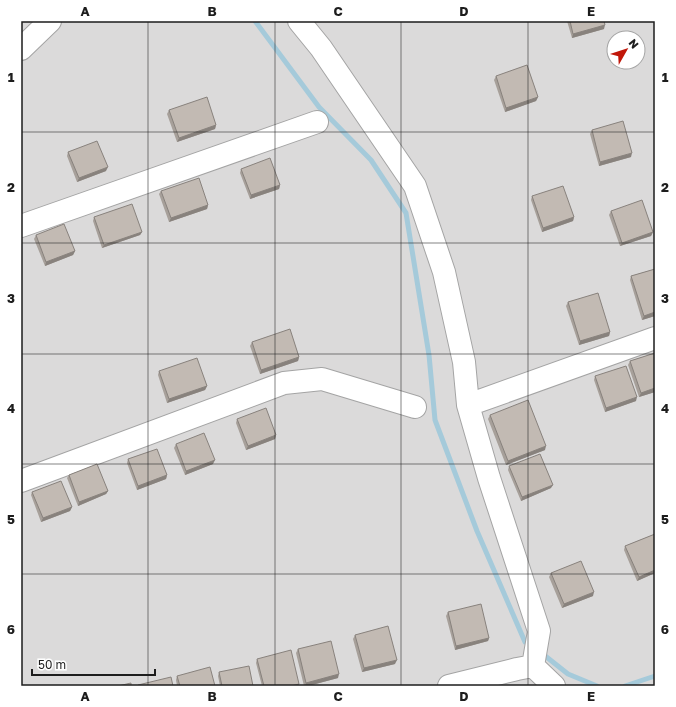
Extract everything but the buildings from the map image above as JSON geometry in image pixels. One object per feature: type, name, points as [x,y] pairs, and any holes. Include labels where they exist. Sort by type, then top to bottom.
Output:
[{"type":"street","points":[[21,49],[50,21]]},
{"type":"street","points":[[299,21],[321,48],[415,186],[444,272],[464,362],[468,405],[489,478],[539,631],[525,667]]},
{"type":"street","points":[[21,226],[317,122]]},
{"type":"street","points":[[468,405],[655,338]]},
{"type":"street","points":[[21,481],[284,383],[322,379],[415,407]]},
{"type":"street","points":[[449,686],[525,667],[554,686]]},
{"type":"shaded area","points":[[24,21],[655,21],[655,686],[21,686],[21,24]]},
{"type":"waterway","points":[[255,21],[319,107],[371,160],[406,213],[429,355],[435,420],[477,531],[525,642]]},
{"type":"waterway","points":[[544,655],[568,674],[597,686]]},
{"type":"waterway","points":[[625,686],[655,676]]}]
